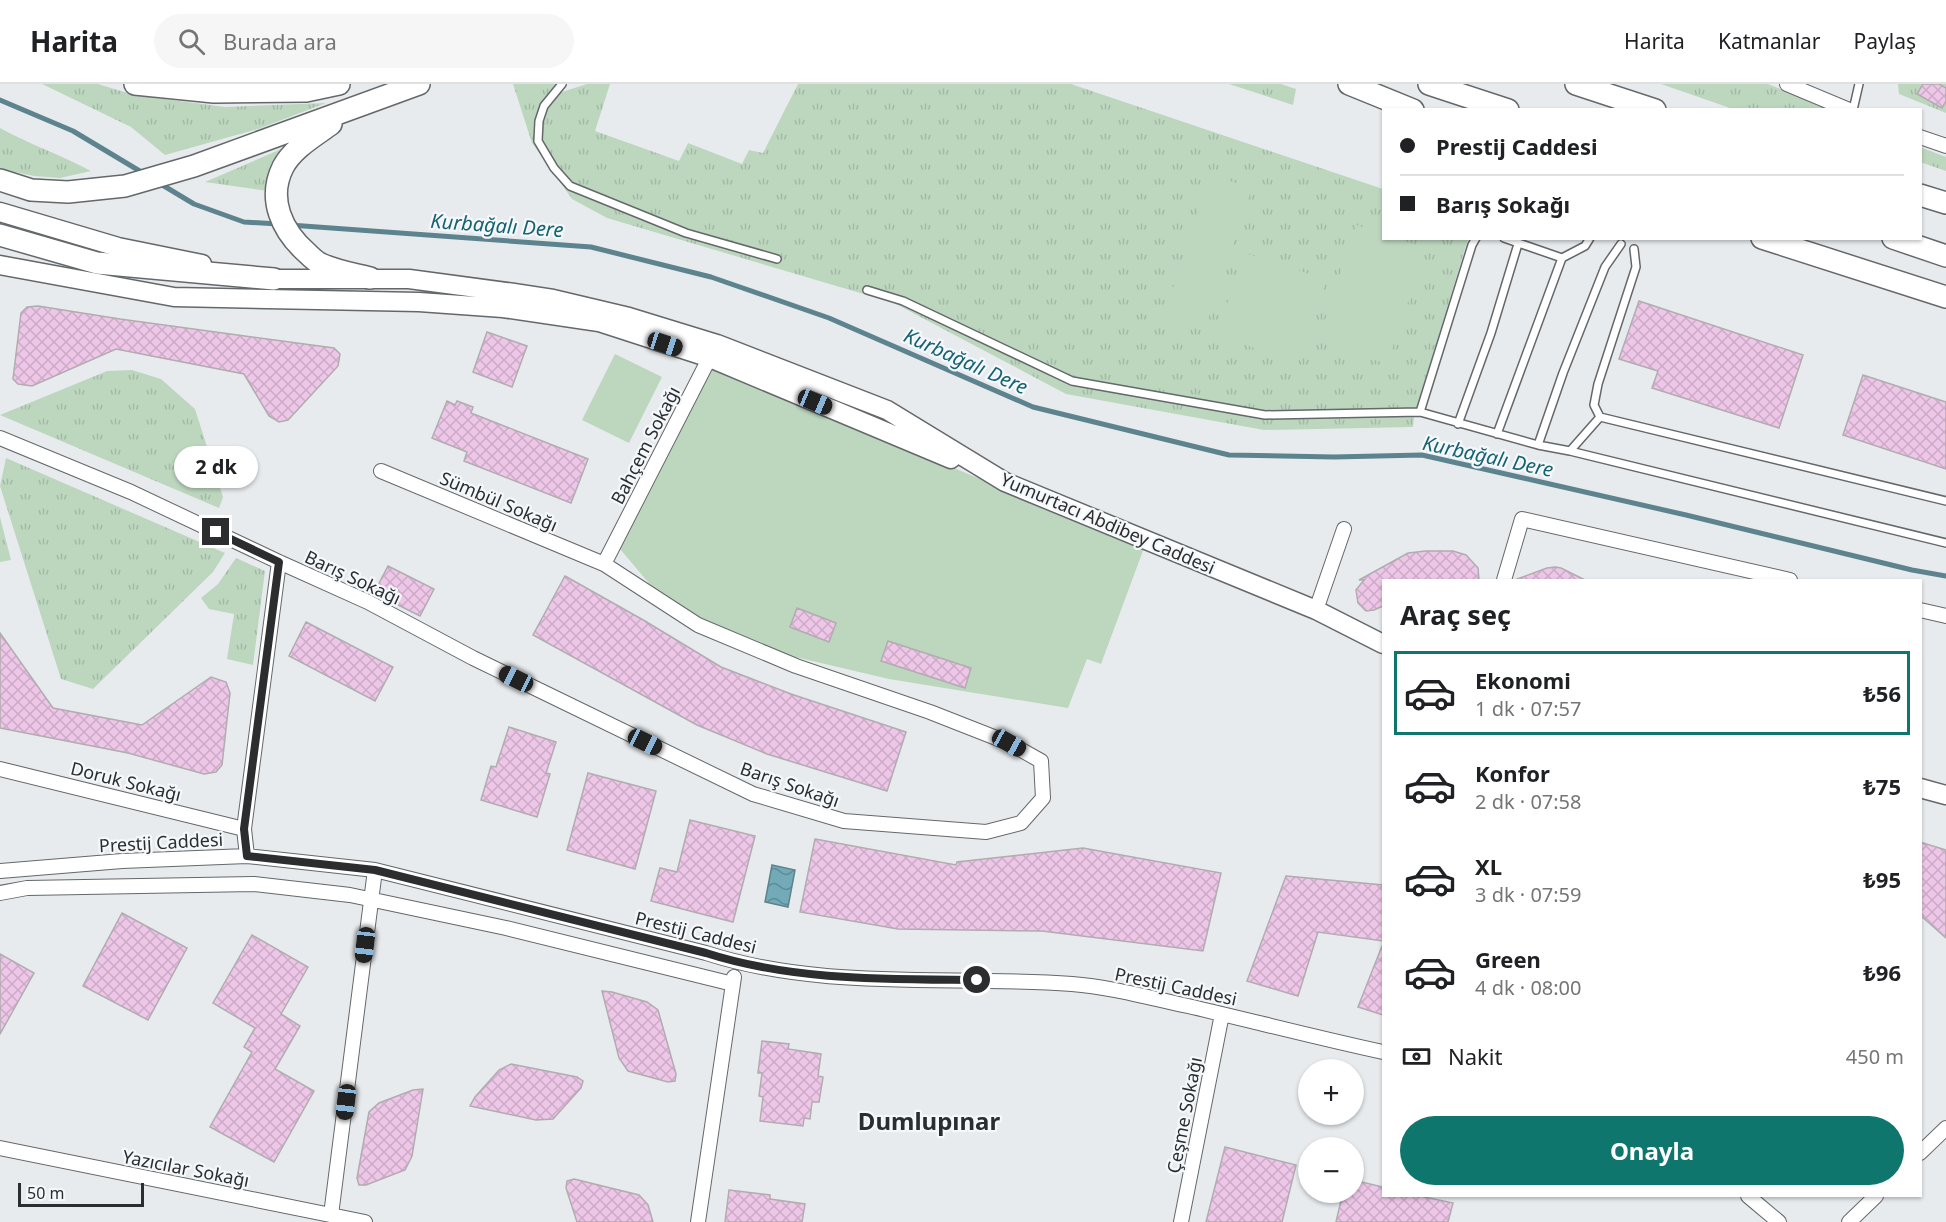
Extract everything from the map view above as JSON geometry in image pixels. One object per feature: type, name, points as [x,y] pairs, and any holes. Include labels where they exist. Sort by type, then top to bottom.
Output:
[{"type":"highway","points":[[135,84],[214,92],[306,91],[339,84]]},
{"type":"highway","points":[[0,180],[31,190],[68,192],[125,186],[194,166],[419,84]]},
{"type":"highway","points":[[1349,84],[1408,108]]},
{"type":"highway","points":[[1430,84],[1502,108]]},
{"type":"highway","points":[[1576,84],[1649,108]]},
{"type":"highway","points":[[351,110],[295,151],[283,167],[276,192],[277,207],[294,241],[319,263],[370,278]]},
{"type":"highway","points":[[1922,196],[1946,203]]},
{"type":"highway","points":[[0,235],[97,263],[274,279]]},
{"type":"highway","points":[[1768,240],[1946,297]]},
{"type":"highway","points":[[1899,240],[1946,256]]},
{"type":"main road","name":"Yumurtacı Abdibey Caddesi","points":[[0,212],[118,247],[274,279],[409,279],[553,299],[629,317],[713,351],[887,410],[1005,482],[1316,610],[1382,643]]},
{"type":"main road","points":[[0,265],[174,297],[419,302],[503,308],[599,322],[713,351]]},
{"type":"main road","points":[[1922,789],[1946,795]]},
{"type":"street","points":[[1787,84],[1846,108]]},
{"type":"street","points":[[1922,138],[1946,146]]},
{"type":"street","name":"Bahçem Sokağı","points":[[604,564],[713,351]]},
{"type":"street","name":"Barış Sokağı","points":[[0,438],[131,492],[368,602],[473,658],[753,794],[844,821],[986,832],[1021,823],[1043,798],[1041,761],[1009,743],[930,712],[796,666],[698,625],[604,564]]},
{"type":"street","name":"Sümbül Sokağı","points":[[381,471],[604,564]]},
{"type":"street","points":[[1504,579],[1521,519],[1786,579]]},
{"type":"street","points":[[1316,610],[1344,529]]},
{"type":"street","points":[[247,856],[244,829],[279,562]]},
{"type":"street","points":[[1922,610],[1946,616]]},
{"type":"street","name":"Doruk Sokağı","points":[[0,770],[244,829]]},
{"type":"street","name":"Prestij Caddesi","points":[[0,871],[122,861],[247,856],[375,870],[706,953],[737,963],[831,976],[1074,984],[1140,995],[1382,1052]]},
{"type":"street","points":[[332,1215],[375,870]]},
{"type":"street","points":[[0,893],[27,888],[254,884],[350,895],[506,928],[733,984]]},
{"type":"street","points":[[698,1222],[737,963]]},
{"type":"street","name":"Çeşme Sokağı","points":[[1181,1222],[1222,1014]]},
{"type":"street","points":[[1922,1151],[1946,1128]]},
{"type":"street","name":"Yazıcılar Sokağı","points":[[0,1148],[365,1222]]},
{"type":"street","points":[[1749,1197],[1779,1222]]},
{"type":"street","points":[[1849,1222],[1875,1197]]},
{"type":"lane","points":[[562,84],[544,106],[539,121],[538,141],[554,168],[570,186],[687,234],[777,259]]},
{"type":"lane","points":[[1852,108],[1859,84]]},
{"type":"lane","points":[[1420,412],[1475,240]]},
{"type":"lane","points":[[1509,240],[1562,258]]},
{"type":"lane","points":[[1497,434],[1562,258],[1585,246],[1589,240]]},
{"type":"lane","points":[[1458,424],[1491,333],[1518,244]]},
{"type":"lane","points":[[1539,445],[1563,373],[1605,267],[1621,244]]},
{"type":"lane","points":[[1634,249],[1636,267],[1598,384],[1594,405],[1600,417],[1946,501]]},
{"type":"lane","points":[[867,290],[903,301],[1072,381],[1265,415],[1420,412],[1539,445],[1946,543]]},
{"type":"lane","points":[[1570,451],[1600,417]]},
{"type":"green space","points":[[42,84],[98,84],[134,95],[225,107],[326,103],[258,129],[165,155],[131,127]]},
{"type":"green space","points":[[513,84],[567,84],[546,97],[587,84],[610,84],[595,131],[679,161],[688,143],[742,164],[749,150],[763,153],[798,84],[1071,84],[1382,189],[1382,240],[1468,240],[1414,417],[1413,427],[1264,430],[1066,394],[894,303],[607,218],[572,199],[532,143]]},
{"type":"green space","points":[[1229,84],[1281,84],[1296,89],[1293,105]]},
{"type":"green space","points":[[1661,84],[1768,84],[1828,108],[1730,108]]},
{"type":"green space","points":[[1898,84],[1946,84],[1946,113],[1899,94]]},
{"type":"green space","points":[[0,128],[91,171],[60,178],[34,176],[0,169]]},
{"type":"green space","points":[[295,143],[268,191],[205,182]]},
{"type":"green space","points":[[1922,148],[1946,157],[1946,171],[1922,163]]},
{"type":"green space","points":[[1211,175],[1252,188],[1204,331],[1163,318]]},
{"type":"green space","points":[[1356,225],[1382,234],[1382,240],[1400,240],[1426,248],[1387,364],[1318,341]]},
{"type":"green space","points":[[1245,253],[1327,280],[1298,363],[1216,335]]},
{"type":"green space","points":[[615,354],[662,377],[629,443],[582,420]]},
{"type":"green space","points":[[712,366],[1144,548],[1101,664],[1087,659],[1068,708],[889,679],[744,645],[658,594],[615,543]]},
{"type":"green space","points":[[132,370],[161,379],[195,409],[223,497],[219,508],[0,415],[107,371]]},
{"type":"green space","points":[[6,458],[225,553],[213,572],[93,689],[61,679],[0,486]]},
{"type":"green space","points":[[0,517],[11,560],[0,562]]},
{"type":"green space","points":[[236,558],[265,571],[253,665],[227,659],[234,614],[209,609],[201,598],[218,584]]},
{"type":"water","points":[[772,865],[795,870],[788,907],[765,902]]},
{"type":"building","points":[[1923,84],[1939,84],[1946,88],[1946,101],[1942,108],[1917,94]]},
{"type":"building","points":[[1639,301],[1803,355],[1779,428],[1652,388],[1658,371],[1619,359]]},
{"type":"building","points":[[38,306],[334,348],[340,354],[338,366],[288,420],[279,422],[269,416],[244,374],[116,349],[32,386],[18,384],[13,379],[21,313],[27,307]]},
{"type":"building","points":[[487,332],[527,346],[512,387],[473,372]]},
{"type":"building","points":[[1863,375],[1946,402],[1946,469],[1843,435]]},
{"type":"building","points":[[447,401],[455,405],[457,401],[473,407],[471,413],[588,459],[571,503],[464,461],[467,452],[432,438]]},
{"type":"building","points":[[1453,551],[1466,555],[1478,568],[1479,579],[1382,579],[1382,606],[1366,611],[1358,603],[1356,590],[1364,580],[1359,580],[1408,553]]},
{"type":"building","points":[[388,566],[434,589],[420,616],[374,593]]},
{"type":"building","points":[[1547,568],[1561,568],[1583,579],[1517,579]]},
{"type":"building","points":[[565,576],[721,667],[791,694],[906,732],[887,791],[767,754],[697,725],[533,635]]},
{"type":"building","points":[[797,608],[836,623],[829,642],[790,627]]},
{"type":"building","points":[[306,622],[393,667],[375,701],[289,656]]},
{"type":"building","points":[[0,633],[53,708],[142,725],[211,677],[226,682],[230,693],[222,765],[216,772],[204,774],[128,753],[0,728]]},
{"type":"building","points":[[888,641],[971,668],[965,688],[881,661]]},
{"type":"building","points":[[509,727],[556,742],[546,773],[550,774],[537,817],[481,800],[491,766],[496,767]]},
{"type":"building","points":[[588,773],[656,791],[635,869],[567,850]]},
{"type":"building","points":[[690,820],[755,836],[733,922],[651,901],[660,868],[677,872]]},
{"type":"building","points":[[815,839],[956,865],[957,862],[1083,848],[1221,873],[1203,951],[1042,931],[898,929],[800,912]]},
{"type":"building","points":[[1922,843],[1946,850],[1946,938],[1922,917]]},
{"type":"building","points":[[1286,876],[1382,885],[1382,941],[1318,932],[1298,996],[1247,981]]},
{"type":"building","points":[[122,913],[187,948],[148,1020],[83,986]]},
{"type":"building","points":[[252,935],[308,967],[281,1014],[300,1026],[275,1069],[314,1091],[274,1162],[210,1127],[252,1052],[244,1047],[255,1028],[213,1003]]},
{"type":"building","points":[[1382,946],[1382,1015],[1358,1007]]},
{"type":"building","points":[[0,954],[34,973],[0,1034]]},
{"type":"building","points":[[602,991],[647,1002],[658,1010],[676,1074],[675,1081],[668,1082],[628,1071],[619,1058]]},
{"type":"building","points":[[762,1041],[789,1044],[788,1049],[821,1054],[818,1076],[823,1077],[819,1102],[812,1102],[810,1119],[804,1118],[803,1126],[760,1121],[763,1097],[759,1096],[762,1073],[758,1073]]},
{"type":"building","points":[[511,1064],[577,1077],[583,1081],[581,1088],[553,1119],[536,1120],[470,1106],[499,1070]]},
{"type":"building","points":[[423,1089],[412,1156],[405,1170],[366,1185],[359,1185],[357,1178],[369,1112],[379,1103],[413,1090]]},
{"type":"building","points":[[1225,1147],[1296,1165],[1282,1222],[1206,1222]]},
{"type":"building","points":[[574,1179],[639,1195],[648,1205],[653,1222],[577,1222],[566,1188],[567,1181]]},
{"type":"building","points":[[1364,1183],[1382,1187],[1382,1197],[1425,1197],[1453,1203],[1448,1222],[1336,1222],[1340,1203],[1364,1203]]},
{"type":"building","points":[[729,1190],[770,1195],[770,1199],[805,1204],[802,1222],[725,1222]]},
{"type":"waterway","name":"Kurbağalı Dere","points":[[0,100],[73,131],[143,173]]},
{"type":"waterway","name":"Kurbağalı Dere","points":[[159,183],[194,204],[244,222],[278,224]]},
{"type":"waterway","name":"Kurbağalı Dere","points":[[290,225],[591,247],[711,277],[829,318],[1033,407],[1229,455],[1334,457],[1422,455],[1686,515],[1912,570],[1946,576]]},
{"type":"district","name":"Dumlupınar","points":[[929,1120]]},
{"type":"route","points":[[216,532],[279,562],[244,829],[247,856],[375,870],[706,953],[737,963],[831,976],[977,980]]}]
